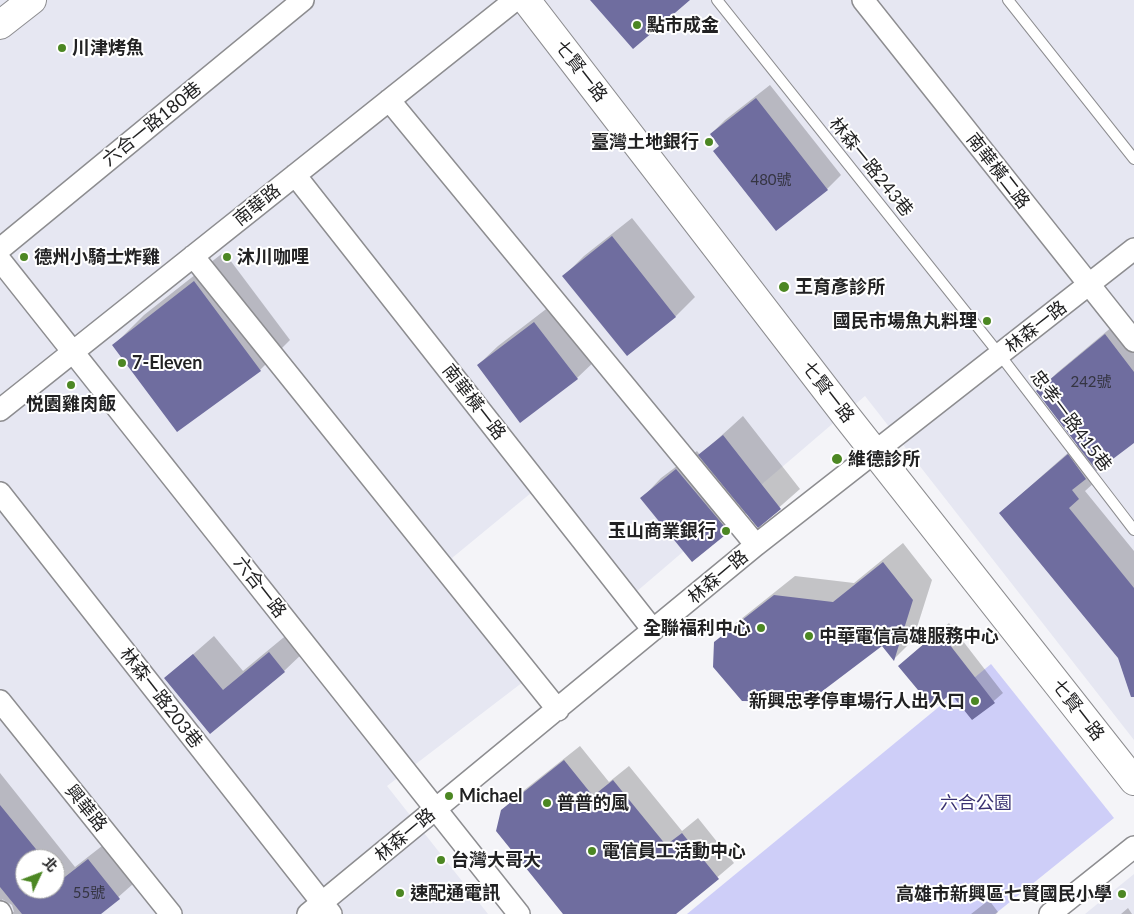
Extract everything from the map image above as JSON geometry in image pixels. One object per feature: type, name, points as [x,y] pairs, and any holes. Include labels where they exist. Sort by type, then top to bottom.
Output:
[{"type":"street","points":[[0,25],[32,0]]},
{"type":"street","name":"六合一路180巷","points":[[0,249],[303,0]]},
{"type":"street","name":"南華路","points":[[0,410],[515,0]]},
{"type":"street","name":"七賢一路","points":[[526,0],[875,452],[1134,781]]},
{"type":"street","name":"南華橫二路","points":[[863,0],[1134,342]]},
{"type":"street","points":[[389,100],[756,545]]},
{"type":"street","name":"南華橫一路","points":[[295,175],[653,630]]},
{"type":"street","name":"林森一路","points":[[320,910],[436,809],[756,545],[1134,249]]},
{"type":"street","points":[[193,256],[558,710]]},
{"type":"street","name":"六合一路","points":[[0,260],[519,914]]},
{"type":"street","name":"林森一路203巷","points":[[0,494],[320,910]]},
{"type":"street","name":"興華路","points":[[0,701],[171,914]]},
{"type":"street","points":[[1050,914],[1134,847]]},
{"type":"lane","name":"林森一路243巷","points":[[716,0],[1000,355]]},
{"type":"lane","points":[[1008,0],[1134,159]]},
{"type":"lane","name":"忠孝一路415巷","points":[[1000,355],[1134,530]]},
{"type":"shaded area","points":[[0,0],[1134,0],[1134,740],[865,396],[622,604],[531,493],[452,558],[540,669],[387,786],[488,914],[0,914]]},
{"type":"shaded area","name":"高雄市新興區七賢國民小學","points":[[1134,874],[1134,914],[1085,914]]},
{"type":"green space","name":"六合公園","points":[[991,664],[1114,818],[995,914],[687,914]]},
{"type":"building","name":"點市成金","points":[[590,0],[690,0],[633,49]]},
{"type":"building","points":[[756,98],[828,190],[776,231],[713,151],[719,146],[710,134]]},
{"type":"building","points":[[612,236],[676,317],[627,356],[562,276]]},
{"type":"building","points":[[194,281],[261,371],[177,432],[112,345]]},
{"type":"building","points":[[534,322],[578,379],[520,423],[477,365]]},
{"type":"building","points":[[1105,334],[1134,372],[1134,443],[1097,471],[1036,391]]},
{"type":"building","points":[[723,435],[781,509],[758,528],[698,455]]},
{"type":"building","points":[[1068,454],[1086,479],[1072,490],[1079,499],[1069,508],[1134,588],[1134,697],[1131,697],[1118,658],[999,513]]},
{"type":"building","points":[[676,469],[729,532],[692,562],[640,498]]},
{"type":"building","name":"中華電信高雄服務中心","points":[[883,562],[913,600],[894,661],[882,646],[808,702],[742,701],[713,667],[714,642],[774,595],[833,602]]},
{"type":"building","points":[[939,631],[995,703],[972,720],[951,694],[933,708],[898,666]]},
{"type":"building","points":[[269,652],[285,672],[210,734],[164,678],[193,654],[223,690]]},
{"type":"building","points":[[564,760],[593,796],[613,780],[666,845],[682,833],[719,879],[676,914],[563,914],[496,831],[501,810]]},
{"type":"building","points":[[0,805],[36,849],[15,849],[15,899],[65,899],[65,877],[88,859],[120,899],[101,914],[22,914],[0,887]]},
{"type":"place","name":"點市成金","points":[[637,25]]},
{"type":"place","name":"川津烤魚","points":[[62,48]]},
{"type":"place","name":"臺灣土地銀行","points":[[709,142]]},
{"type":"place","name":"德州小騎士炸雞","points":[[24,257]]},
{"type":"place","name":"沐川咖哩","points":[[227,257]]},
{"type":"place","name":"王育彥診所","points":[[784,287]]},
{"type":"place","name":"國民市場魚丸料理","points":[[987,321]]},
{"type":"place","name":"7-Eleven","points":[[122,363]]},
{"type":"place","name":"悦園雞肉飯","points":[[71,385]]},
{"type":"place","name":"維德診所","points":[[837,459]]},
{"type":"place","name":"玉山商業銀行","points":[[726,531]]},
{"type":"place","name":"全聯福利中心","points":[[761,628]]},
{"type":"place","name":"中華電信高雄服務中心","points":[[809,636]]},
{"type":"place","name":"新興忠孝停車場行人出入口","points":[[975,701]]},
{"type":"place","name":"Michael","points":[[449,796]]},
{"type":"place","name":"普普的風","points":[[547,803]]},
{"type":"place","name":"電信員工活動中心","points":[[592,851]]},
{"type":"place","name":"台灣大哥大","points":[[441,860]]},
{"type":"place","name":"速配通電訊","points":[[400,893]]},
{"type":"place","name":"高雄市新興區七賢國民小學","points":[[1122,894]]}]
